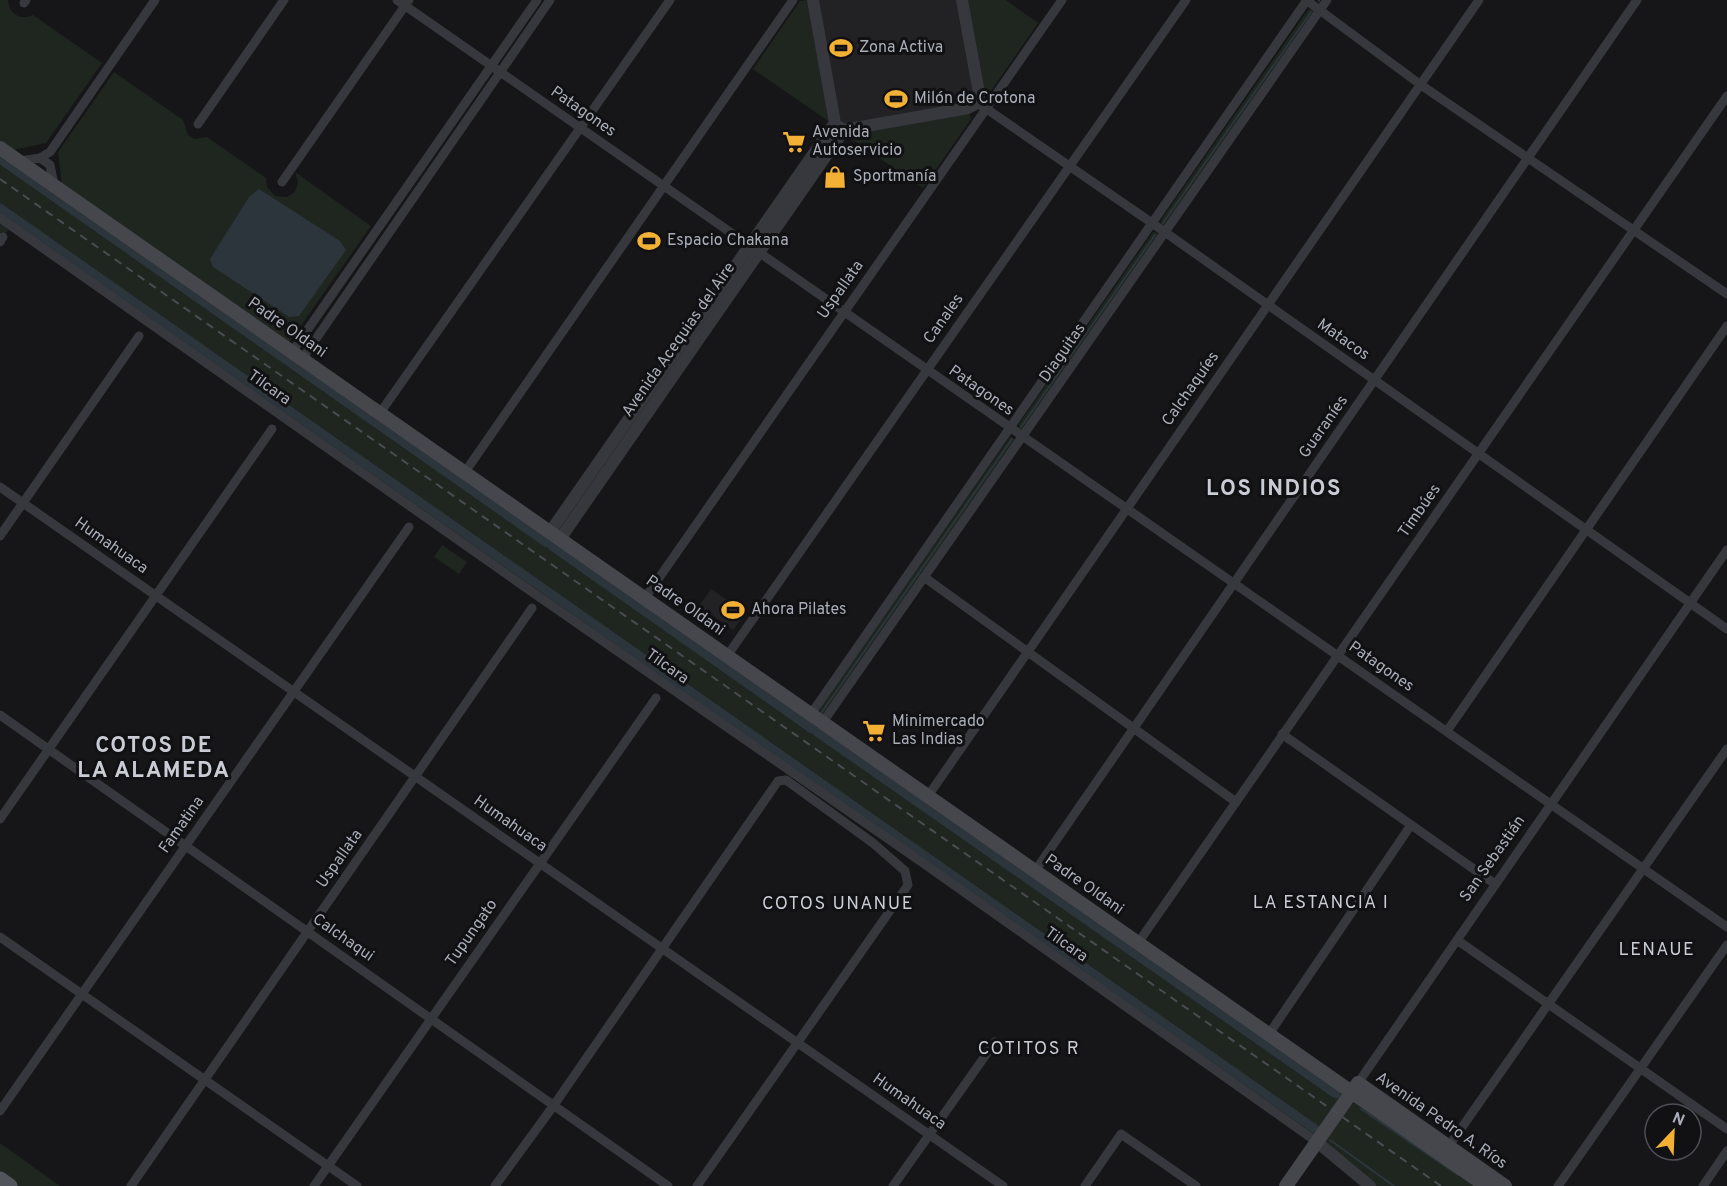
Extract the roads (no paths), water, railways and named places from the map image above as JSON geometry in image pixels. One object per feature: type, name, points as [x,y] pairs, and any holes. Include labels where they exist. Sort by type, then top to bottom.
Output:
[{"type":"main road","name":"Padre Oldani","points":[[0,148],[1269,1034],[1355,1087]]},
{"type":"main road","name":"San Sebastián","points":[[1286,1186],[1355,1087]]},
{"type":"main road","name":"Avenida Pedro A. Ríos","points":[[1355,1087],[1445,1151],[1486,1186]]},
{"type":"main road","name":"Avenida Pedro A. Ríos","points":[[1445,1151],[1505,1186]]},
{"type":"main road","points":[[0,1179],[10,1186]]},
{"type":"street","points":[[20,162],[40,158],[50,152],[155,0]]},
{"type":"street","points":[[198,124],[284,0]]},
{"type":"street","points":[[496,69],[537,0]]},
{"type":"street","points":[[297,355],[496,69],[550,0]]},
{"type":"street","points":[[380,413],[670,0]]},
{"type":"street","points":[[465,472],[793,0]]},
{"type":"street","points":[[813,0],[840,127],[982,106],[962,0]]},
{"type":"street","name":"Uspallata","points":[[645,598],[843,313],[982,106],[1062,0]]},
{"type":"street","name":"Canales","points":[[727,656],[1186,0]]},
{"type":"street","points":[[1307,0],[1421,85],[1727,294]]},
{"type":"street","name":"Diaguitas","points":[[817,718],[1009,429],[1307,0]]},
{"type":"street","name":"Diaguitas","points":[[817,718],[924,577],[1328,0]]},
{"type":"street","name":"Calchaquíes","points":[[928,796],[1479,0]]},
{"type":"street","name":"Guaraníes","points":[[1035,871],[1636,0]]},
{"type":"street","points":[[282,182],[404,2]]},
{"type":"street","name":"Patagones","points":[[404,2],[843,313],[1727,927]]},
{"type":"street","name":"Timbúes","points":[[1138,943],[1727,96]]},
{"type":"street","name":"Matacos","points":[[982,106],[1165,232],[1727,629]]},
{"type":"street","name":"Avenida Acequias del Aire","points":[[555,536],[840,127]]},
{"type":"street","points":[[50,152],[54,185]]},
{"type":"street","points":[[40,158],[50,165]]},
{"type":"street","name":"Tilcara","points":[[0,218],[522,585],[932,869],[1317,1142]]},
{"type":"street","points":[[1447,731],[1727,326]]},
{"type":"street","points":[[0,537],[139,336]]},
{"type":"street","points":[[0,819],[272,429]]},
{"type":"street","name":"Humahuaca","points":[[0,487],[1003,1186]]},
{"type":"street","name":"Famatina","points":[[0,1111],[409,527]]},
{"type":"street","name":"San Sebastián","points":[[1355,1087],[1727,550]]},
{"type":"street","points":[[924,577],[1236,802]]},
{"type":"street","name":"Uspallata","points":[[131,1186],[532,608]]},
{"type":"street","name":"Tupungato","points":[[314,1186],[656,698]]},
{"type":"street","name":"Calchaqui","points":[[0,714],[185,847],[432,1018],[668,1186]]},
{"type":"street","points":[[1282,734],[1495,884]]},
{"type":"street","points":[[1445,1151],[1727,749]]},
{"type":"street","points":[[495,1186],[554,1105],[778,781],[793,783],[873,843],[905,871],[908,885],[697,1186]]},
{"type":"street","points":[[1269,1034],[1411,825]]},
{"type":"street","points":[[0,937],[357,1186]]},
{"type":"street","points":[[1457,940],[1727,1129]]},
{"type":"street","points":[[1558,1186],[1727,945]]},
{"type":"street","points":[[893,1186],[995,1042]]},
{"type":"street","points":[[1085,1186],[1121,1134],[1196,1186]]},
{"type":"street","points":[[1317,1142],[1370,1186]]},
{"type":"street","points":[[1703,1186],[1727,1151]]},
{"type":"waterway","points":[[1163,223],[1311,12]]},
{"type":"waterway","points":[[0,159],[547,543]]},
{"type":"waterway","points":[[0,208],[1318,1131]]},
{"type":"waterway","points":[[1021,427],[1155,235]]},
{"type":"waterway","points":[[822,712],[1012,439]]},
{"type":"waterway","points":[[552,546],[812,729]]},
{"type":"waterway","points":[[817,732],[1336,1094]]},
{"type":"waterway","points":[[1361,1109],[1458,1175]]},
{"type":"waterway","points":[[1330,1140],[1394,1186]]},
{"type":"railway","points":[[0,179],[1441,1186]]},
{"type":"place","name":"Zona Activa","points":[[841,48]]},
{"type":"place","name":"Milón de Crotona","points":[[896,99]]},
{"type":"place","name":"Avenida Autoservicio","points":[[794,142]]},
{"type":"place","name":"Sportmanía","points":[[835,177]]},
{"type":"place","name":"Espacio Chakana","points":[[649,241]]},
{"type":"place","name":"Ahora Pilates","points":[[733,610]]},
{"type":"place","name":"Minimercado Las Indias","points":[[874,731]]},
{"type":"district","name":"LOS INDIOS","points":[[1274,489]]},
{"type":"district","name":"COTOS DE LA ALAMEDA","points":[[154,758]]},
{"type":"district","name":"LA ESTANCIA I","points":[[1321,903]]},
{"type":"district","name":"COTOS UNANUE","points":[[838,904]]},
{"type":"district","name":"LENAUE","points":[[1657,950]]},
{"type":"district","name":"COTITOS R","points":[[1029,1049]]}]
